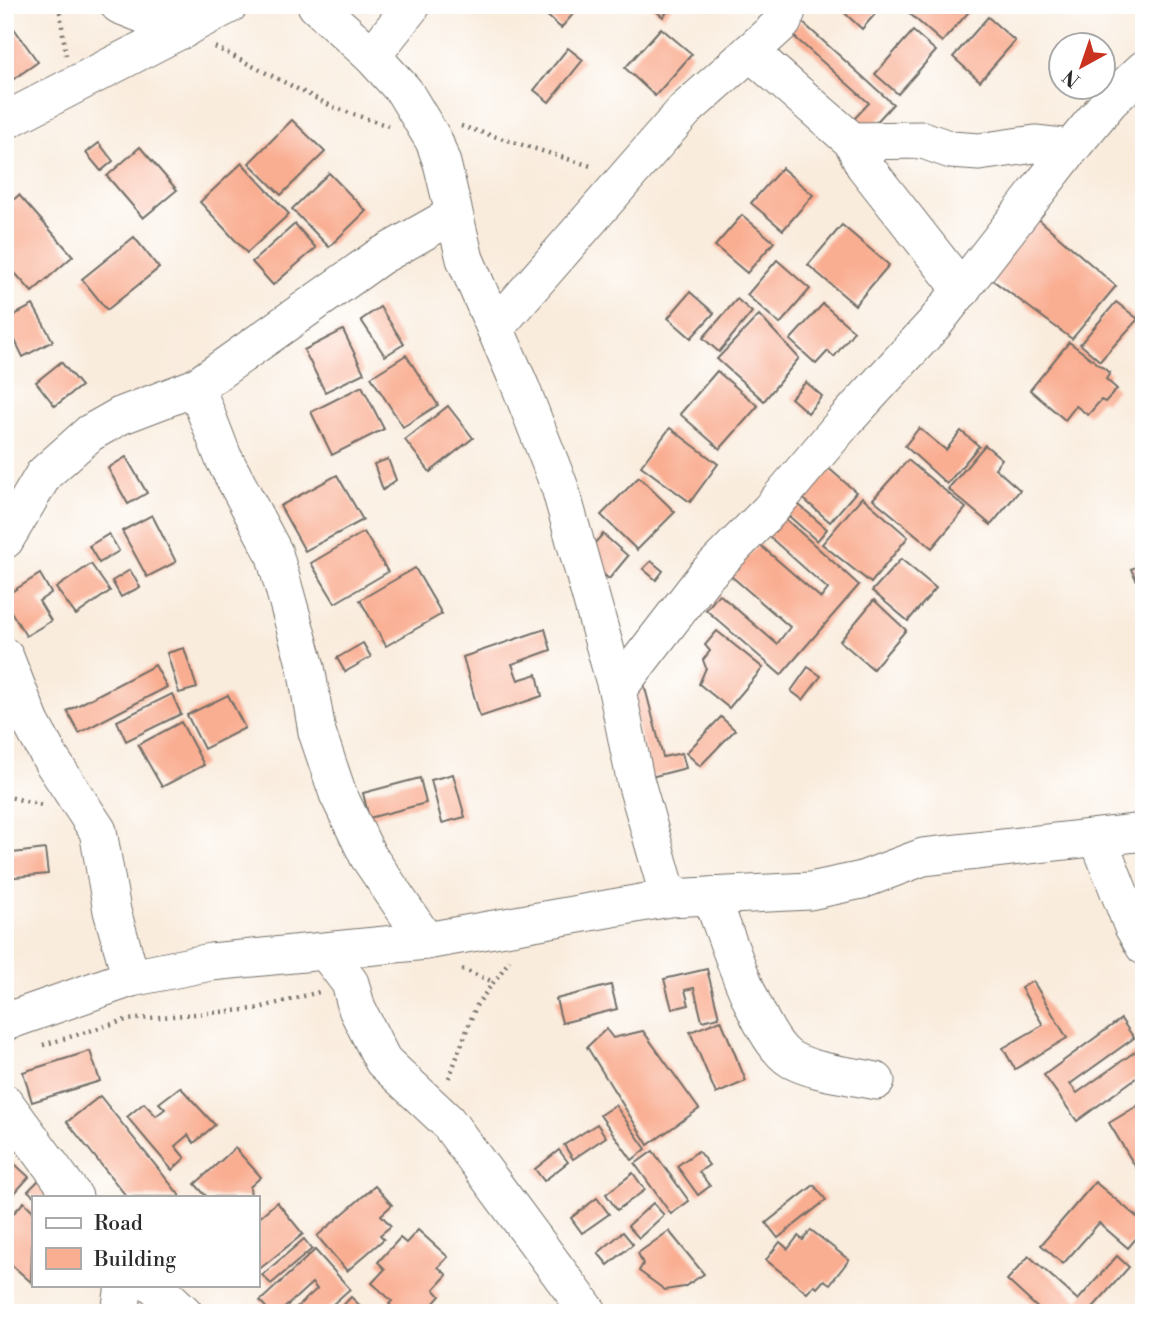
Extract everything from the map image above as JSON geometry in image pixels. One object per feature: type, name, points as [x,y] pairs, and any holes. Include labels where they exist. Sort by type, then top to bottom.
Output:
[{"type":"street","points":[[119,5],[183,30]]},
{"type":"street","points":[[5,121],[229,5]]},
{"type":"street","points":[[316,5],[372,56],[404,91],[434,141],[442,163],[465,259],[560,488],[617,690],[635,779],[669,898]]},
{"type":"street","points":[[372,56],[412,5]]},
{"type":"street","points":[[495,328],[685,110],[783,22],[789,5]]},
{"type":"street","points":[[750,52],[852,141],[864,165],[962,290]]},
{"type":"street","points":[[617,690],[705,576],[769,511],[962,290],[1071,148],[1110,101],[1144,69]]},
{"type":"street","points":[[852,141],[923,140],[951,150],[979,152],[1035,144],[1071,148]]},
{"type":"street","points":[[5,540],[44,474],[62,454],[90,433],[120,416],[196,387],[379,257],[453,215]]},
{"type":"street","points":[[196,387],[223,457],[274,553],[306,667],[317,732],[338,794],[368,856],[426,941]]},
{"type":"street","points":[[5,657],[31,723],[51,761],[80,800],[98,831],[112,911],[131,978]]},
{"type":"street","points":[[5,1022],[131,978],[211,962],[327,953],[426,941],[669,898],[810,891],[862,880],[923,857],[1144,832]]},
{"type":"street","points":[[1098,838],[1132,925],[1144,946]]},
{"type":"street","points":[[711,896],[753,1003],[766,1031],[780,1049],[789,1058],[802,1064],[876,1081]]},
{"type":"street","points":[[327,953],[350,983],[357,1009],[383,1061],[447,1121],[589,1313]]},
{"type":"street","points":[[5,1103],[73,1196]]},
{"type":"street","points":[[120,1313],[124,1286]]},
{"type":"street","points":[[155,1286],[184,1313]]},
{"type":"path","points":[[59,5],[71,87]]},
{"type":"path","points":[[183,30],[266,75],[335,108],[434,141]]},
{"type":"path","points":[[415,108],[478,133],[627,176]]},
{"type":"path","points":[[447,1121],[448,1080],[476,1006],[538,921]]},
{"type":"path","points":[[40,1046],[126,1020],[190,1013]]},
{"type":"building","points":[[535,5],[581,5],[561,28]]},
{"type":"building","points":[[649,5],[673,5],[663,17]]},
{"type":"building","points":[[836,5],[883,5],[862,29]]},
{"type":"building","points":[[918,5],[975,5],[942,42],[910,14]]},
{"type":"building","points":[[5,16],[38,62],[5,85]]},
{"type":"building","points":[[988,17],[1015,41],[980,81],[953,57]]},
{"type":"building","points":[[801,21],[893,104],[862,138],[770,56],[776,50],[854,119],[869,103],[790,33]]},
{"type":"building","points":[[661,28],[692,54],[655,96],[625,68]]},
{"type":"building","points":[[913,31],[936,51],[898,94],[875,74]]},
{"type":"building","points":[[568,48],[583,60],[549,102],[534,90]]},
{"type":"building","points":[[292,120],[325,152],[281,195],[249,163]]},
{"type":"building","points":[[99,143],[113,161],[101,171],[86,153]]},
{"type":"building","points":[[140,147],[177,190],[143,218],[107,176]]},
{"type":"building","points":[[242,163],[289,214],[247,253],[200,202]]},
{"type":"building","points":[[782,168],[813,195],[783,230],[751,203]]},
{"type":"building","points":[[329,173],[366,211],[329,247],[292,209]]},
{"type":"building","points":[[19,195],[73,256],[32,292],[5,262],[5,207]]},
{"type":"building","points":[[742,215],[774,242],[747,273],[715,246]]},
{"type":"building","points":[[1035,216],[1116,286],[1072,339],[987,276]]},
{"type":"building","points":[[295,224],[316,248],[273,285],[252,262]]},
{"type":"building","points":[[842,225],[889,265],[855,305],[808,265]]},
{"type":"building","points":[[134,237],[159,268],[107,310],[82,279]]},
{"type":"building","points":[[777,260],[810,289],[780,324],[747,295]]},
{"type":"building","points":[[690,292],[714,313],[691,338],[668,318]]},
{"type":"building","points":[[737,299],[752,312],[719,352],[703,338]]},
{"type":"building","points":[[1116,302],[1138,319],[1100,361],[1080,344]]},
{"type":"building","points":[[823,304],[854,331],[834,357],[828,351],[816,364],[790,340]]},
{"type":"building","points":[[33,305],[53,341],[23,357],[5,320]]},
{"type":"building","points":[[380,307],[404,344],[385,356],[361,320]]},
{"type":"building","points":[[759,315],[799,358],[764,401],[717,359]]},
{"type":"building","points":[[343,330],[364,373],[325,392],[304,350]]},
{"type":"building","points":[[1069,342],[1110,373],[1106,379],[1117,389],[1105,402],[1101,400],[1088,415],[1076,406],[1065,420],[1030,390]]},
{"type":"building","points":[[406,355],[438,405],[403,427],[371,377]]},
{"type":"building","points":[[61,362],[81,386],[55,406],[36,382]]},
{"type":"building","points":[[717,371],[758,406],[720,449],[680,414]]},
{"type":"building","points":[[806,382],[822,396],[808,413],[791,398]]},
{"type":"building","points":[[362,386],[384,429],[332,455],[311,412]]},
{"type":"building","points":[[448,406],[473,438],[430,472],[405,440]]},
{"type":"building","points":[[670,428],[718,464],[690,502],[641,466]]},
{"type":"building","points":[[919,428],[946,450],[961,431],[979,446],[947,484],[905,446]]},
{"type":"building","points":[[985,445],[1002,459],[995,468],[1020,490],[991,525],[948,489]]},
{"type":"building","points":[[126,457],[147,493],[128,504],[108,468]]},
{"type":"building","points":[[388,459],[396,480],[383,490],[374,464]]},
{"type":"building","points":[[908,460],[966,508],[932,548],[873,499]]},
{"type":"building","points":[[825,465],[856,492],[830,522],[799,495]]},
{"type":"building","points":[[337,475],[363,520],[305,551],[280,506]]},
{"type":"building","points":[[639,477],[675,512],[637,550],[601,515]]},
{"type":"building","points":[[862,497],[908,537],[871,583],[822,544]]},
{"type":"building","points":[[791,498],[827,529],[817,541],[781,509]]},
{"type":"building","points":[[780,514],[859,585],[781,675],[706,610],[719,594],[777,644],[790,627],[731,576],[759,544],[821,598],[828,589],[764,532]]},
{"type":"building","points":[[152,515],[176,562],[147,577],[122,531]]},
{"type":"building","points":[[364,532],[388,572],[335,603],[311,563]]},
{"type":"building","points":[[109,534],[119,551],[99,563],[89,546]]},
{"type":"building","points":[[603,534],[628,556],[609,579],[583,556]]},
{"type":"building","points":[[901,559],[936,588],[908,621],[872,591]]},
{"type":"building","points":[[651,561],[663,571],[656,580],[643,569]]},
{"type":"building","points":[[1144,563],[1144,595],[1131,569]]},
{"type":"building","points":[[91,564],[110,591],[76,615],[56,588]]},
{"type":"building","points":[[415,568],[442,614],[386,646],[360,600]]},
{"type":"building","points":[[130,570],[140,587],[121,597],[112,581]]},
{"type":"building","points":[[40,574],[51,593],[39,601],[51,621],[26,636],[5,602],[5,596]]},
{"type":"building","points":[[874,600],[906,630],[873,669],[840,641]]},
{"type":"building","points":[[545,629],[551,650],[512,664],[518,680],[537,674],[542,696],[480,717],[463,657]]},
{"type":"building","points":[[717,631],[763,668],[729,708],[699,684],[706,668],[703,660],[710,651],[705,645]]},
{"type":"building","points":[[363,643],[371,657],[345,672],[337,658]]},
{"type":"building","points":[[184,648],[197,688],[179,693],[167,653]]},
{"type":"building","points":[[155,665],[167,687],[79,733],[67,711]]},
{"type":"building","points":[[808,667],[821,676],[803,700],[791,691]]},
{"type":"building","points":[[644,684],[663,757],[682,753],[686,768],[651,777],[628,688]]},
{"type":"building","points":[[172,694],[181,714],[126,741],[117,721]]},
{"type":"building","points":[[228,695],[245,728],[204,749],[187,715]]},
{"type":"building","points":[[721,717],[735,730],[700,766],[686,753]]},
{"type":"building","points":[[181,722],[204,765],[162,787],[138,745]]},
{"type":"building","points":[[453,774],[465,817],[442,823],[431,780]]},
{"type":"building","points":[[420,778],[426,803],[369,818],[363,793]]},
{"type":"building","points":[[45,849],[48,874],[5,878],[5,854]]},
{"type":"building","points":[[707,969],[719,1017],[702,1021],[694,988],[685,990],[689,1005],[672,1009],[664,979]]},
{"type":"building","points":[[1033,981],[1067,1038],[1015,1069],[1003,1048],[1043,1025],[1021,988]]},
{"type":"building","points":[[611,985],[617,1009],[562,1023],[556,999]]},
{"type":"building","points":[[1121,1019],[1134,1038],[1070,1084],[1077,1093],[1140,1048],[1144,1053],[1144,1072],[1077,1121],[1044,1075]]},
{"type":"building","points":[[721,1020],[746,1081],[716,1094],[690,1032]]},
{"type":"building","points":[[606,1029],[613,1038],[643,1031],[699,1109],[648,1145],[587,1047]]},
{"type":"building","points":[[90,1051],[100,1081],[32,1102],[23,1072]]},
{"type":"building","points":[[180,1087],[215,1125],[194,1143],[188,1135],[175,1146],[185,1158],[172,1170],[127,1117],[144,1103],[156,1116],[165,1109],[159,1103]]},
{"type":"building","points":[[100,1096],[180,1196],[126,1196],[67,1122]]},
{"type":"building","points":[[1144,1102],[1144,1168],[1138,1171],[1109,1123]]},
{"type":"building","points":[[615,1105],[646,1149],[632,1160],[600,1115]]},
{"type":"building","points":[[597,1124],[606,1137],[573,1159],[564,1145]]},
{"type":"building","points":[[235,1148],[261,1177],[250,1187],[251,1196],[206,1196],[195,1184]]},
{"type":"building","points":[[559,1150],[568,1162],[544,1181],[535,1169]]},
{"type":"building","points":[[653,1151],[689,1201],[671,1214],[635,1164]]},
{"type":"building","points":[[698,1151],[709,1165],[699,1172],[710,1186],[698,1195],[677,1166]]},
{"type":"building","points":[[5,1155],[29,1177],[11,1197],[5,1191]]},
{"type":"building","points":[[633,1173],[645,1190],[617,1210],[606,1194]]},
{"type":"building","points":[[39,1180],[56,1196],[34,1196],[28,1191]]},
{"type":"building","points":[[1095,1182],[1144,1223],[1144,1229],[1128,1248],[1099,1223],[1063,1264],[1041,1245]]},
{"type":"building","points":[[814,1185],[826,1200],[778,1238],[766,1223]]},
{"type":"building","points":[[375,1186],[392,1205],[381,1215],[391,1226],[380,1235],[384,1239],[347,1271],[317,1236]]},
{"type":"building","points":[[597,1198],[609,1214],[582,1233],[571,1218]]},
{"type":"building","points":[[24,1202],[32,1210],[31,1282],[5,1259],[5,1222]]},
{"type":"building","points":[[277,1202],[303,1234],[259,1269],[259,1217]]},
{"type":"building","points":[[653,1203],[664,1215],[639,1238],[628,1226]]},
{"type":"building","points":[[418,1230],[448,1257],[438,1267],[447,1275],[434,1289],[440,1296],[425,1313],[398,1313],[389,1304],[392,1301],[372,1283],[385,1269],[378,1262],[400,1238],[406,1243]]},
{"type":"building","points":[[811,1230],[849,1260],[830,1284],[824,1280],[817,1288],[814,1285],[807,1293],[766,1260],[780,1242],[788,1249],[798,1236],[803,1240]]},
{"type":"building","points":[[669,1231],[704,1274],[684,1287],[665,1290],[639,1271],[643,1264],[638,1253]]},
{"type":"building","points":[[623,1232],[633,1244],[608,1265],[598,1253]]},
{"type":"building","points":[[304,1239],[312,1249],[271,1284],[262,1275]]},
{"type":"building","points":[[315,1250],[350,1289],[323,1313],[290,1313],[317,1289],[312,1283],[279,1313],[271,1313],[260,1301]]},
{"type":"building","points":[[1029,1256],[1078,1300],[1117,1256],[1129,1267],[1088,1313],[1043,1313],[1007,1280]]},
{"type":"building","points":[[351,1297],[368,1313],[336,1313]]}]
